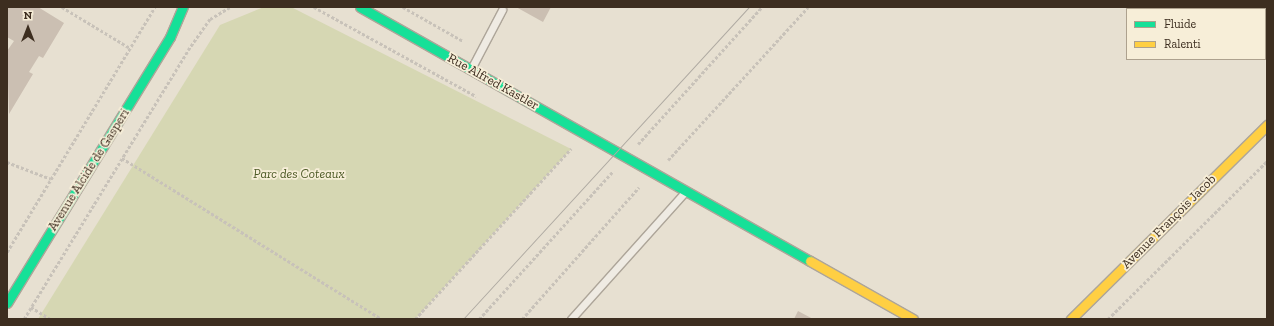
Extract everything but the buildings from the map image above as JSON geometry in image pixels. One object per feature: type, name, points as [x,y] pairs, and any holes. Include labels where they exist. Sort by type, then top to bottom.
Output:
[{"type":"street","name":"Avenue Alcide de Gasperi","points":[[7,303],[170,37],[183,7]]},
{"type":"street","name":"Rue Alfred Kastler","points":[[360,7],[912,319]]},
{"type":"street","name":"Avenue Alcide de Gasperi","points":[[170,37],[191,15]]},
{"type":"street","name":"Avenue François Jacob","points":[[1071,319],[1267,125]]},
{"type":"lane","points":[[471,70],[502,10]]},
{"type":"lane","points":[[571,319],[686,190]]},
{"type":"path","points":[[62,7],[130,48]]},
{"type":"path","points":[[7,252],[155,7]]},
{"type":"path","points":[[24,319],[188,50],[210,20],[230,7]]},
{"type":"path","points":[[314,7],[481,99]]},
{"type":"path","points":[[415,319],[571,149],[564,145]]},
{"type":"path","points":[[122,158],[382,319]]},
{"type":"path","points":[[1108,319],[1267,161]]},
{"type":"path","points":[[7,162],[51,178]]},
{"type":"path","points":[[31,308],[50,319]]},
{"type":"green space","name":"Parc des Coteaux","points":[[264,7],[291,7],[571,149],[415,319],[38,319],[220,25]]},
{"type":"tram line","points":[[463,319],[749,7]]},
{"type":"traffic: fast","points":[[7,303],[170,37],[183,7]]},
{"type":"traffic: fast","points":[[360,7],[810,261]]},
{"type":"traffic: slow","points":[[1071,319],[1267,125]]},
{"type":"traffic: slow","points":[[810,261],[913,319]]}]
